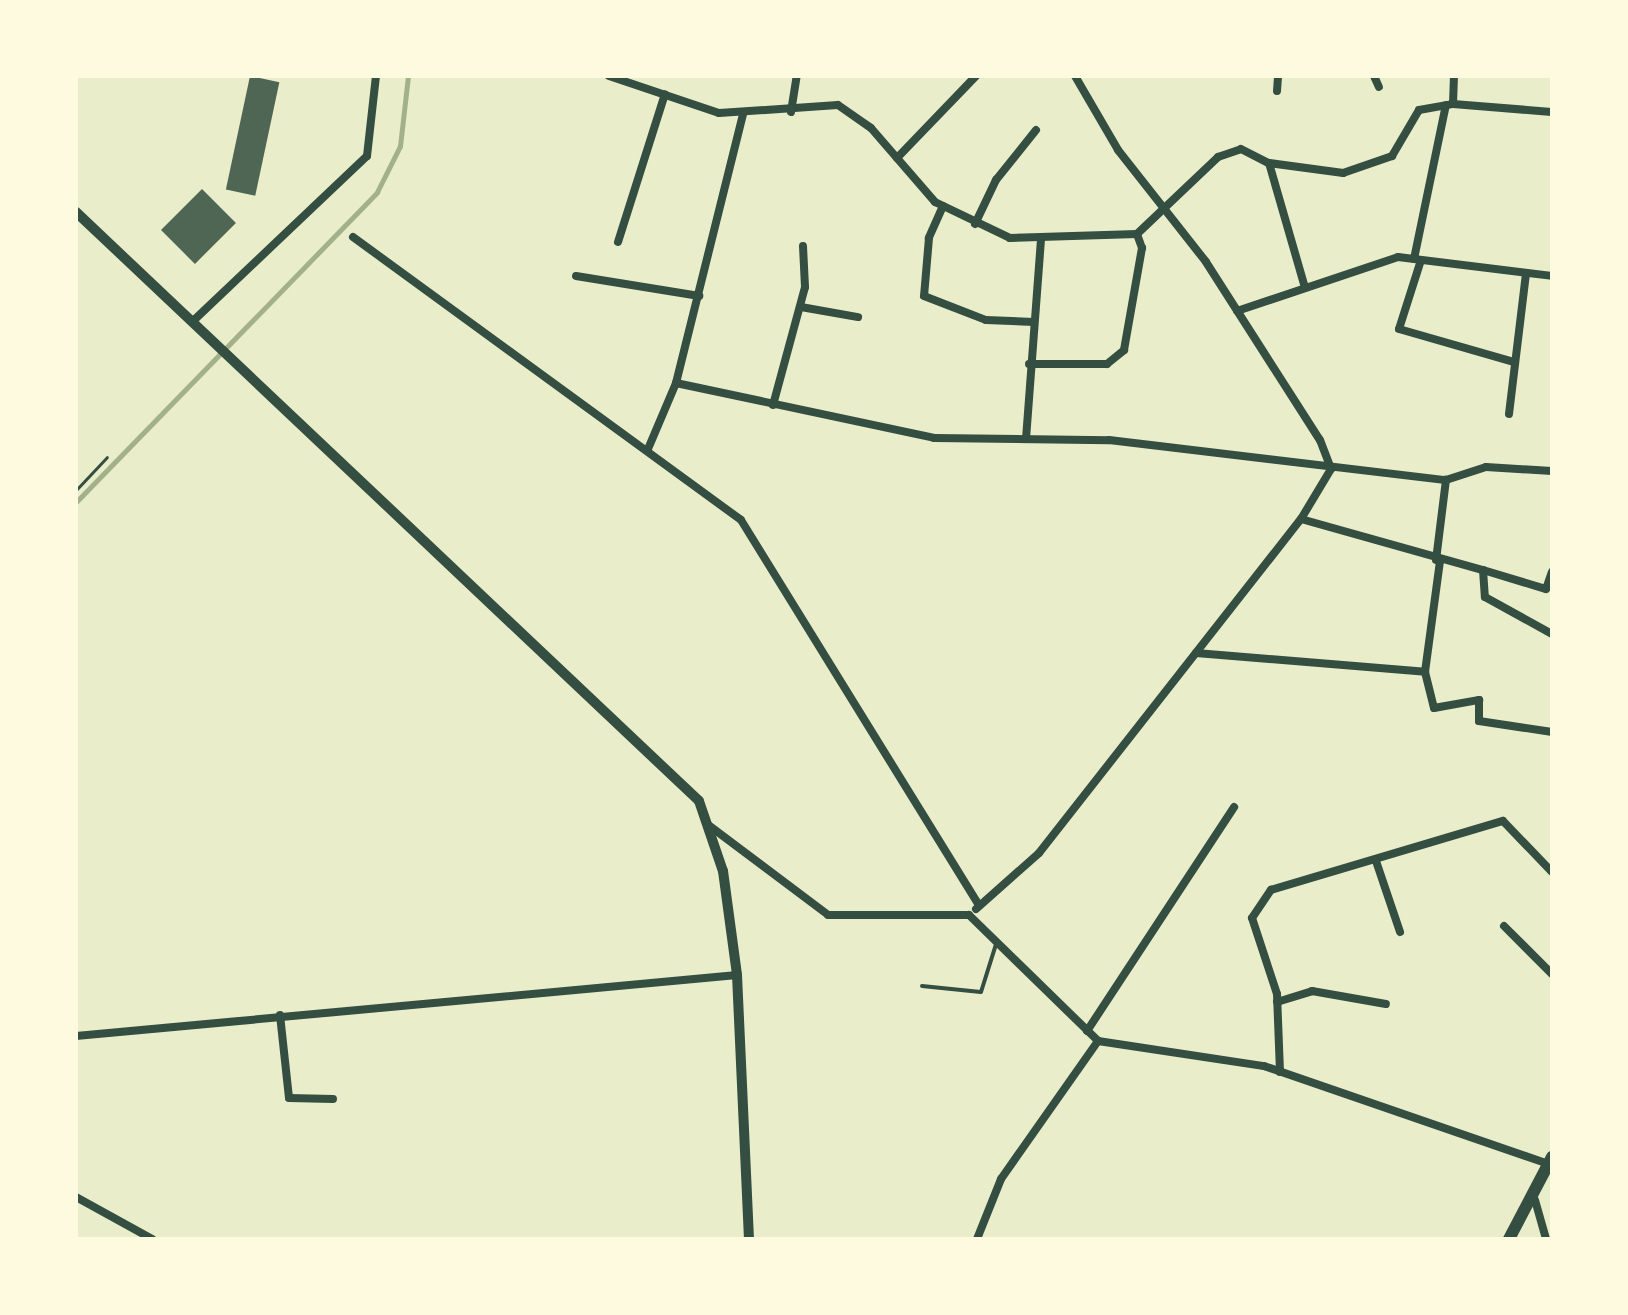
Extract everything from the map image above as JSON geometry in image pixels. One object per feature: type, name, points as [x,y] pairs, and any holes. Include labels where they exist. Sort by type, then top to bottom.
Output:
[{"type":"main road","points":[[1509,1239],[1535,1200],[1551,1162]]},
{"type":"street","points":[[192,322],[367,156],[376,76]]},
{"type":"street","points":[[609,76],[743,115],[838,105],[897,158],[943,206],[975,224],[1010,238],[1137,234],[1218,157],[1251,149],[1269,163],[1343,173],[1392,156],[1419,110],[1449,105],[1552,112]]},
{"type":"street","points":[[791,112],[797,76]]},
{"type":"street","points":[[897,158],[976,76]]},
{"type":"street","points":[[1075,76],[1118,150],[1166,206],[1237,311],[1331,469]]},
{"type":"street","points":[[1277,91],[1278,76]]},
{"type":"street","points":[[1374,76],[1379,87]]},
{"type":"street","points":[[1454,76],[1417,259],[1399,329],[1514,362]]},
{"type":"street","points":[[618,242],[665,94]]},
{"type":"street","points":[[648,449],[676,383],[743,115]]},
{"type":"street","points":[[975,224],[996,180],[1036,130]]},
{"type":"street","points":[[1269,163],[1305,288]]},
{"type":"street","points":[[943,206],[929,238],[924,296],[986,320],[1034,322]]},
{"type":"street","points":[[76,212],[699,801],[723,871],[737,975],[749,1239]]},
{"type":"street","points":[[1029,364],[1107,364],[1124,350],[1142,248],[1137,234]]},
{"type":"street","points":[[353,237],[648,449],[741,520],[979,906]]},
{"type":"street","points":[[1026,439],[1029,364],[1041,239]]},
{"type":"street","points":[[773,405],[801,307],[803,246]]},
{"type":"street","points":[[1237,311],[1398,257],[1552,276]]},
{"type":"street","points":[[1509,414],[1526,273]]},
{"type":"street","points":[[576,276],[699,296]]},
{"type":"street","points":[[801,307],[858,317]]},
{"type":"street","points":[[676,383],[934,438],[1109,440],[1331,469],[1446,480],[1486,467],[1552,471]]},
{"type":"street","points":[[707,824],[828,915],[969,915],[1039,853],[1301,519],[1331,469]]},
{"type":"street","points":[[1446,480],[1425,672],[1434,708],[1479,700],[1479,721],[1552,732]]},
{"type":"street","points":[[1301,519],[1438,561],[1483,570],[1546,589],[1552,572]]},
{"type":"street","points":[[1483,570],[1485,597],[1552,634]]},
{"type":"street","points":[[1196,653],[1425,672]]},
{"type":"street","points":[[1087,1031],[1234,807]]},
{"type":"street","points":[[1280,1072],[1277,1002],[1252,918],[1271,890],[1503,821],[1552,872]]},
{"type":"street","points":[[1376,861],[1400,932]]},
{"type":"street","points":[[969,915],[1098,1041],[1280,1072],[1551,1162]]},
{"type":"street","points":[[1504,926],[1552,974]]},
{"type":"street","points":[[76,1036],[737,975]]},
{"type":"street","points":[[1277,1002],[1312,991],[1386,1004]]},
{"type":"street","points":[[280,1015],[289,1098],[333,1099]]},
{"type":"street","points":[[977,1239],[1001,1179],[1098,1041]]},
{"type":"street","points":[[76,1197],[152,1239]]},
{"type":"street","points":[[1535,1200],[1546,1239]]},
{"type":"lane","points":[[922,986],[981,992],[997,942]]},
{"type":"path","points":[[76,490],[107,457]]},
{"type":"building","points":[[250,76],[279,82],[255,196],[226,189]]},
{"type":"building","points":[[202,189],[236,223],[195,264],[161,230]]},
{"type":"waterway","points":[[76,502],[377,192],[400,146],[408,76]]}]
